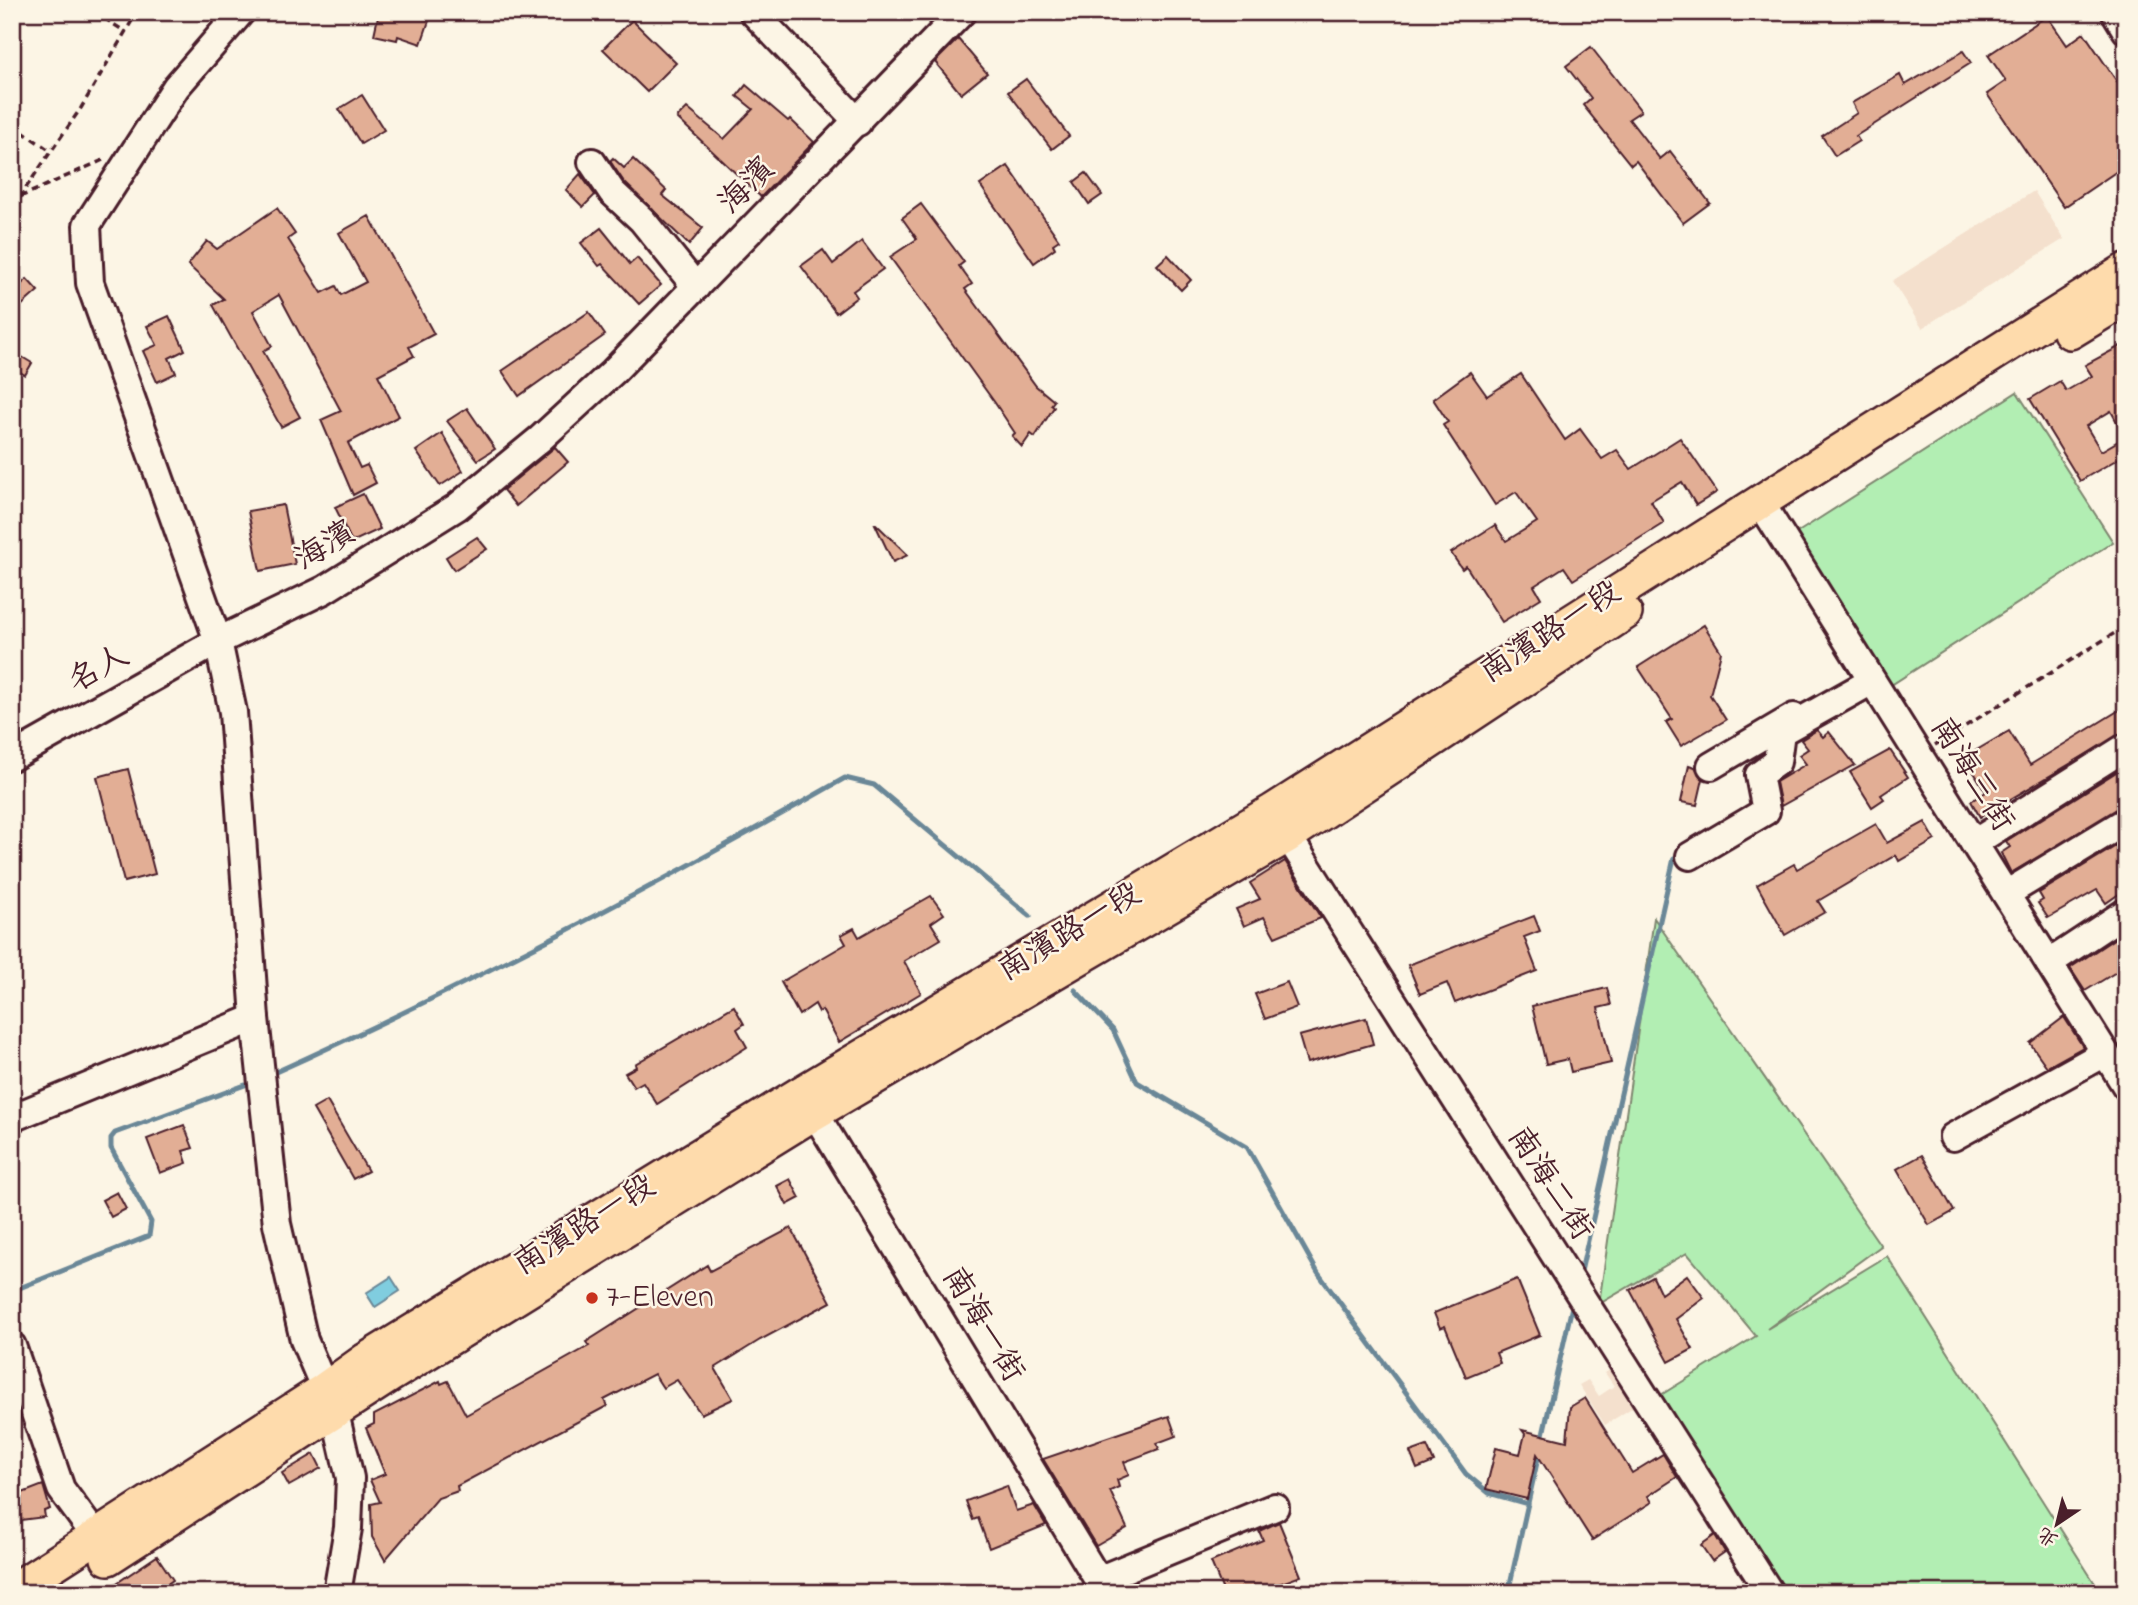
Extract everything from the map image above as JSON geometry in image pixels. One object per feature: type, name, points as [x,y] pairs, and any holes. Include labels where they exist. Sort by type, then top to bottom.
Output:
[{"type":"main road","name":"南濱路一段","points":[[12,1591],[330,1401],[808,1103],[1280,824],[1765,509],[2126,270]]},
{"type":"main road","name":"南濱路一段","points":[[1765,509],[2126,298]]},
{"type":"main road","name":"南濱路一段","points":[[53,1593],[330,1401]]},
{"type":"street","points":[[241,12],[176,88],[87,225],[90,284],[218,640],[233,712],[255,1018],[277,1224],[304,1340],[330,1401],[350,1478],[348,1528],[337,1593]]},
{"type":"street","points":[[753,12],[858,122]]},
{"type":"street","name":"海濱","points":[[218,640],[324,590],[457,506],[540,439],[604,381],[962,12]]},
{"type":"street","points":[[2115,12],[2126,30]]},
{"type":"street","points":[[592,162],[612,192],[642,220],[696,287]]},
{"type":"street","name":"南海三街","points":[[1765,509],[2126,1086]]},
{"type":"street","name":"名人","points":[[12,757],[218,640]]},
{"type":"street","points":[[1711,766],[1870,677]]},
{"type":"street","points":[[1690,856],[1766,811],[1759,775],[1777,762],[1781,732],[1870,677]]},
{"type":"street","points":[[1974,843],[2126,747]]},
{"type":"street","points":[[2006,894],[2126,821]]},
{"type":"street","name":"南海二街","points":[[1280,824],[1770,1593]]},
{"type":"street","points":[[2049,963],[2126,912]]},
{"type":"street","points":[[12,1118],[255,1018]]},
{"type":"street","points":[[1953,1137],[2105,1053]]},
{"type":"street","name":"南海一街","points":[[808,1103],[1102,1586]]},
{"type":"street","points":[[12,1346],[61,1489],[97,1538]]},
{"type":"street","points":[[1102,1586],[1275,1507]]},
{"type":"path","points":[[94,12],[125,32]]},
{"type":"path","points":[[12,208],[81,108],[137,12]]},
{"type":"path","points":[[12,125],[51,151]]},
{"type":"path","points":[[19,198],[137,145]]},
{"type":"path","points":[[1919,755],[2126,626]]},
{"type":"shaded area","points":[[2034,191],[2064,239],[1922,328],[1892,281]]},
{"type":"shaded area","points":[[1617,1365],[1641,1402],[1605,1425],[1579,1385],[1588,1380],[1599,1396],[1614,1386],[1605,1373]]},
{"type":"green space","points":[[2017,392],[2113,542],[1888,687],[1795,534]]},
{"type":"green space","points":[[1654,918],[1881,1246],[1767,1329],[1887,1256],[2101,1593],[1783,1593],[1656,1398],[1756,1336],[1687,1253],[1599,1304]]},
{"type":"water","points":[[391,1277],[400,1291],[375,1307],[366,1293]]},
{"type":"building","points":[[379,12],[432,12],[421,44],[398,36],[397,40],[374,35]]},
{"type":"building","points":[[2047,16],[2067,45],[2084,33],[2126,95],[2126,165],[2064,207],[1987,94],[2006,81],[1988,55]]},
{"type":"building","points":[[632,20],[676,63],[647,92],[603,49]]},
{"type":"building","points":[[958,39],[987,73],[961,94],[935,62]]},
{"type":"building","points":[[1591,47],[1641,111],[1629,119],[1660,159],[1670,151],[1710,203],[1683,223],[1636,161],[1631,165],[1583,105],[1591,98],[1566,66]]},
{"type":"building","points":[[1963,51],[1971,63],[1856,136],[1859,141],[1835,156],[1822,136],[1857,113],[1852,103],[1900,75],[1905,85]]},
{"type":"building","points":[[1026,79],[1069,136],[1052,149],[1008,92]]},
{"type":"building","points":[[746,85],[788,121],[790,119],[814,142],[761,197],[677,118],[687,108],[724,139],[753,109],[737,96]]},
{"type":"building","points":[[362,95],[384,130],[361,144],[339,109]]},
{"type":"building","points":[[613,158],[624,168],[633,159],[666,190],[662,195],[703,228],[689,245],[624,182],[610,161]]},
{"type":"building","points":[[1008,166],[1059,240],[1053,244],[1055,248],[1034,263],[980,185]]},
{"type":"building","points":[[1086,173],[1102,195],[1089,204],[1074,182]]},
{"type":"building","points":[[580,174],[595,195],[583,207],[566,190]]},
{"type":"building","points":[[921,204],[964,262],[959,266],[972,284],[965,289],[1036,386],[1054,401],[1051,405],[1054,407],[1035,437],[1031,434],[1022,447],[1012,436],[1015,433],[995,403],[890,257],[917,239],[902,218]]},
{"type":"building","points":[[277,208],[295,234],[288,239],[322,293],[336,286],[341,295],[366,282],[339,233],[369,216],[434,334],[409,347],[414,356],[378,375],[399,416],[348,443],[360,468],[367,465],[376,483],[353,495],[321,420],[341,411],[279,295],[253,311],[272,346],[263,351],[300,417],[281,427],[213,305],[224,299],[188,265],[207,241],[217,249]]},
{"type":"building","points":[[601,228],[630,264],[637,258],[661,285],[639,304],[602,264],[599,266],[581,243]]},
{"type":"building","points":[[862,241],[883,269],[853,291],[857,297],[836,313],[801,266],[823,250],[833,264]]},
{"type":"building","points":[[1168,255],[1191,280],[1181,290],[1157,265]]},
{"type":"building","points":[[27,279],[38,291],[21,306],[12,293]]},
{"type":"building","points":[[589,312],[605,335],[519,396],[502,371]]},
{"type":"building","points":[[169,316],[185,350],[169,358],[176,373],[157,382],[143,351],[157,345],[147,326]]},
{"type":"building","points":[[2126,343],[2126,454],[2080,481],[2030,399],[2060,381],[2066,391],[2092,376],[2085,365]],"holes":[[[2111,411],[2125,437],[2101,451],[2086,426]]]},
{"type":"building","points":[[12,351],[32,363],[25,375],[12,367]]},
{"type":"building","points":[[1470,372],[1487,396],[1521,374],[1565,440],[1580,429],[1602,459],[1617,450],[1631,469],[1680,438],[1717,492],[1696,505],[1682,482],[1651,501],[1664,523],[1573,580],[1564,567],[1534,586],[1541,598],[1502,622],[1466,566],[1462,569],[1451,553],[1495,525],[1506,541],[1537,522],[1516,492],[1495,505],[1443,425],[1448,422],[1433,399]]},
{"type":"building","points":[[467,408],[495,449],[478,460],[447,421]]},
{"type":"building","points":[[442,433],[463,471],[440,486],[416,451]]},
{"type":"building","points":[[555,447],[568,462],[516,506],[503,490]]},
{"type":"building","points":[[363,494],[380,529],[352,542],[335,507]]},
{"type":"building","points":[[283,505],[295,564],[260,571],[248,511]]},
{"type":"building","points":[[876,524],[908,555],[893,562]]},
{"type":"building","points":[[477,537],[487,549],[454,570],[446,557]]},
{"type":"building","points":[[1704,625],[1721,652],[1710,695],[1726,720],[1681,746],[1666,722],[1672,719],[1638,667]]},
{"type":"building","points":[[2126,706],[2126,731],[1980,817],[1971,801],[1986,792],[1967,761],[1973,758],[1970,754],[2009,731],[2030,765]]},
{"type":"building","points":[[1817,730],[1823,737],[1829,732],[1855,765],[1781,806],[1776,782],[1806,764],[1799,755],[1808,749],[1801,740]]},
{"type":"building","points":[[1890,750],[1908,777],[1881,795],[1884,799],[1872,807],[1850,772]]},
{"type":"building","points":[[1689,765],[1695,767],[1703,779],[1697,805],[1681,802]]},
{"type":"building","points":[[2126,766],[2126,805],[2011,873],[2001,853],[2010,847],[2006,841]]},
{"type":"building","points":[[128,769],[155,874],[124,882],[97,777]]},
{"type":"building","points":[[1925,822],[1935,840],[1899,861],[1896,855],[1818,901],[1825,912],[1785,935],[1757,885],[1794,864],[1797,869],[1876,824],[1887,843]]},
{"type":"building","points":[[2126,840],[2126,889],[2106,903],[2097,890],[2048,918],[2038,903],[2043,900],[2039,893]]},
{"type":"building","points":[[1285,861],[1321,918],[1275,937],[1264,917],[1244,926],[1236,909],[1260,899],[1250,883]]},
{"type":"building","points":[[931,896],[944,914],[931,923],[941,939],[904,961],[921,993],[839,1042],[822,1010],[819,1012],[815,1004],[799,1015],[781,982],[846,944],[841,935],[854,928],[859,937]]},
{"type":"building","points":[[1534,916],[1540,931],[1524,937],[1537,971],[1455,1003],[1447,983],[1420,994],[1408,965]]},
{"type":"building","points":[[2126,931],[2126,966],[2085,991],[2070,968]]},
{"type":"building","points":[[1287,982],[1297,1007],[1265,1019],[1255,994]]},
{"type":"building","points":[[1607,988],[1611,1005],[1598,1008],[1611,1063],[1571,1072],[1568,1059],[1546,1064],[1532,1006]]},
{"type":"building","points":[[734,1006],[744,1024],[737,1029],[747,1047],[657,1104],[643,1082],[634,1087],[625,1073],[636,1067],[635,1064]]},
{"type":"building","points":[[2064,1017],[2083,1047],[2047,1067],[2030,1043]]},
{"type":"building","points":[[1366,1018],[1373,1044],[1307,1063],[1299,1036]]},
{"type":"building","points":[[327,1101],[368,1171],[353,1179],[313,1109]]},
{"type":"building","points":[[184,1125],[193,1148],[183,1151],[187,1163],[160,1173],[147,1139]]},
{"type":"building","points":[[1922,1155],[1954,1211],[1929,1225],[1897,1169]]},
{"type":"building","points":[[790,1179],[800,1198],[787,1205],[777,1186]]},
{"type":"building","points":[[117,1192],[126,1209],[111,1217],[102,1200]]},
{"type":"building","points":[[791,1228],[831,1302],[715,1368],[733,1399],[701,1414],[677,1380],[663,1388],[654,1374],[604,1400],[607,1406],[457,1486],[458,1491],[438,1498],[385,1560],[372,1537],[371,1504],[380,1502],[370,1480],[385,1474],[366,1428],[374,1424],[374,1415],[440,1381],[441,1384],[448,1381],[466,1415],[589,1346],[586,1342],[707,1265],[710,1271]]},
{"type":"building","points":[[1687,1275],[1704,1298],[1676,1319],[1693,1349],[1669,1362],[1630,1290],[1653,1277],[1661,1294]]},
{"type":"building","points":[[1517,1279],[1540,1335],[1496,1353],[1500,1363],[1466,1377],[1445,1326],[1440,1328],[1434,1313]]},
{"type":"building","points":[[1585,1398],[1632,1473],[1663,1454],[1677,1477],[1648,1496],[1652,1502],[1592,1540],[1537,1454],[1527,1499],[1486,1489],[1496,1448],[1520,1454],[1525,1434],[1522,1430],[1567,1441],[1570,1407]]},
{"type":"building","points":[[1169,1416],[1176,1436],[1157,1443],[1159,1449],[1124,1462],[1129,1475],[1117,1480],[1119,1487],[1110,1491],[1127,1528],[1096,1546],[1043,1459]]},
{"type":"building","points":[[1427,1446],[1434,1462],[1417,1469],[1410,1452]]},
{"type":"building","points":[[314,1454],[321,1468],[289,1486],[282,1473]]},
{"type":"building","points":[[43,1485],[50,1509],[44,1511],[45,1517],[12,1521],[12,1497]]},
{"type":"building","points":[[1007,1486],[1016,1511],[1034,1505],[1046,1525],[989,1548],[978,1518],[973,1520],[966,1501]]},
{"type":"building","points":[[1279,1522],[1301,1576],[1254,1593],[1224,1593],[1211,1562],[1263,1540],[1259,1531]]},
{"type":"building","points":[[1715,1535],[1725,1552],[1712,1561],[1701,1545]]},
{"type":"building","points":[[157,1556],[173,1580],[154,1593],[102,1593]]},
{"type":"waterway","points":[[269,1075],[416,1007],[561,934],[845,778],[874,785],[1030,916]]},
{"type":"waterway","points":[[1580,1276],[1674,858]]},
{"type":"waterway","points":[[1075,990],[1113,1030],[1137,1082],[1247,1147],[1318,1273],[1466,1474],[1489,1493],[1528,1504]]},
{"type":"waterway","points":[[12,1291],[149,1236],[151,1222],[111,1148],[111,1138],[115,1133],[245,1085]]},
{"type":"waterway","points":[[1542,1439],[1573,1302]]},
{"type":"waterway","points":[[1508,1593],[1540,1449]]},
{"type":"place","name":"7-Eleven","points":[[592,1298]]}]
